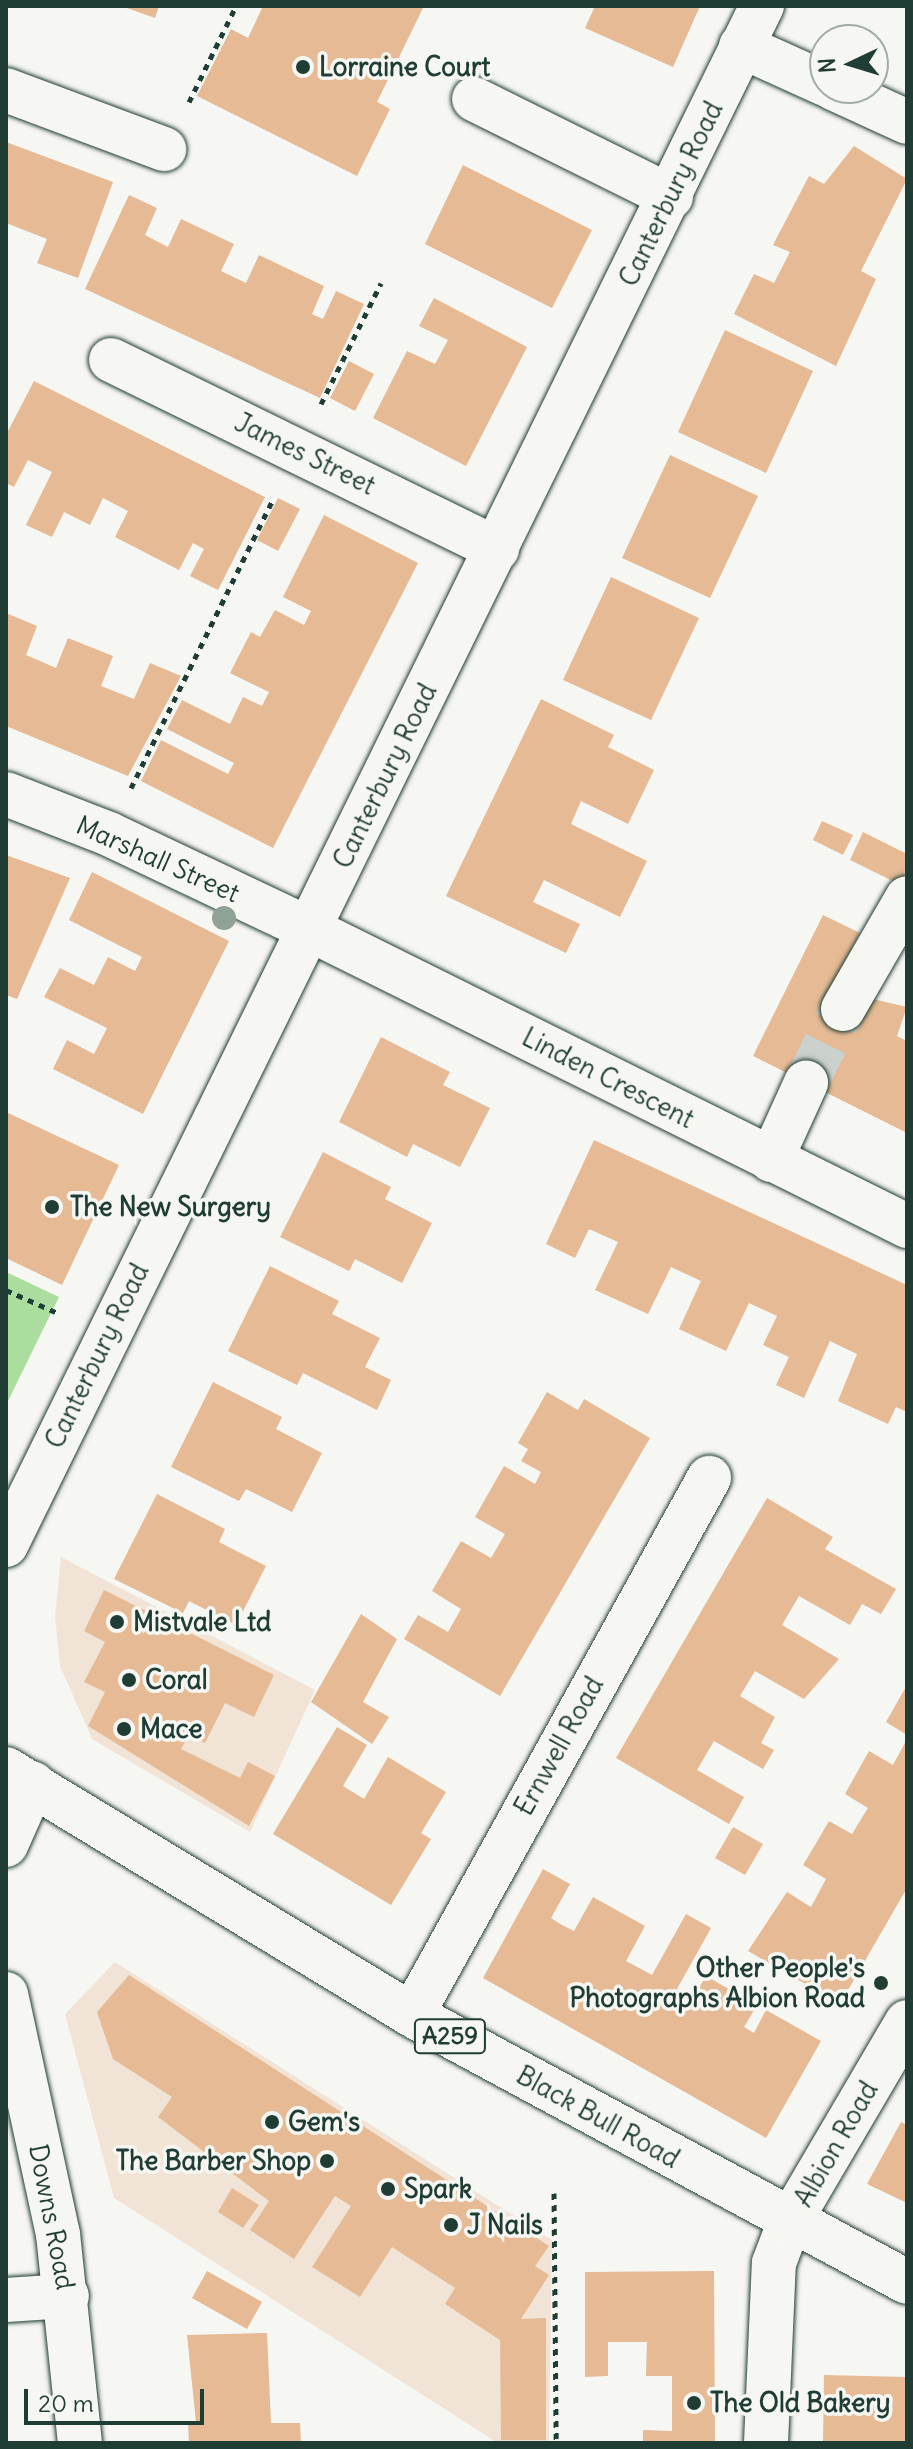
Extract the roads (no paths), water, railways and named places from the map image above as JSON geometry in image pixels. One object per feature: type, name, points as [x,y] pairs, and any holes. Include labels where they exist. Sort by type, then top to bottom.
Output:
[{"type":"main road","name":"Canterbury Road","points":[[6,1545],[18,1484],[309,929],[671,197],[762,6]]},
{"type":"main road","points":[[741,46],[809,77]]},
{"type":"main road","points":[[6,90],[164,149]]},
{"type":"main road","points":[[474,99],[671,197]]},
{"type":"main road","points":[[868,104],[907,122]]},
{"type":"main road","name":"James Street","points":[[111,360],[497,549]]},
{"type":"main road","name":"Marshall Street","points":[[6,794],[109,834],[309,929]]},
{"type":"main road","points":[[843,1009],[907,898]]},
{"type":"main road","name":"Linden Crescent","points":[[309,929],[907,1226]]},
{"type":"main road","points":[[771,1160],[806,1083]]},
{"type":"main road","name":"Ernwell Road","points":[[412,2015],[709,1478]]},
{"type":"main road","points":[[6,1845],[20,1776]]},
{"type":"main road","name":"Black Bull Road","points":[[20,1776],[412,2015],[789,2223],[907,2282]]},
{"type":"main road","name":"Downs Road","points":[[6,1994],[67,2296],[80,2443]]},
{"type":"main road","name":"Albion Road","points":[[766,2443],[768,2285],[789,2223],[907,2022]]},
{"type":"main road","points":[[6,2300],[67,2296]]},
{"type":"tunnel","points":[[806,1083],[843,1009]]},
{"type":"place","name":"Lorraine Court","points":[[303,67]]},
{"type":"place","name":"The New Surgery","points":[[52,1207]]},
{"type":"place","name":"Mistvale Ltd","points":[[117,1622]]},
{"type":"place","name":"Coral","points":[[129,1680]]},
{"type":"place","name":"Mace","points":[[124,1729]]},
{"type":"place","name":"Other People's Photographs Albion Road","points":[[881,1983]]},
{"type":"place","name":"Gem's","points":[[272,2122]]},
{"type":"place","name":"The Barber Shop","points":[[327,2161]]},
{"type":"place","name":"Spark","points":[[388,2189]]},
{"type":"place","name":"J Nails","points":[[451,2225]]},
{"type":"place","name":"The Old Bakery","points":[[694,2403]]}]
